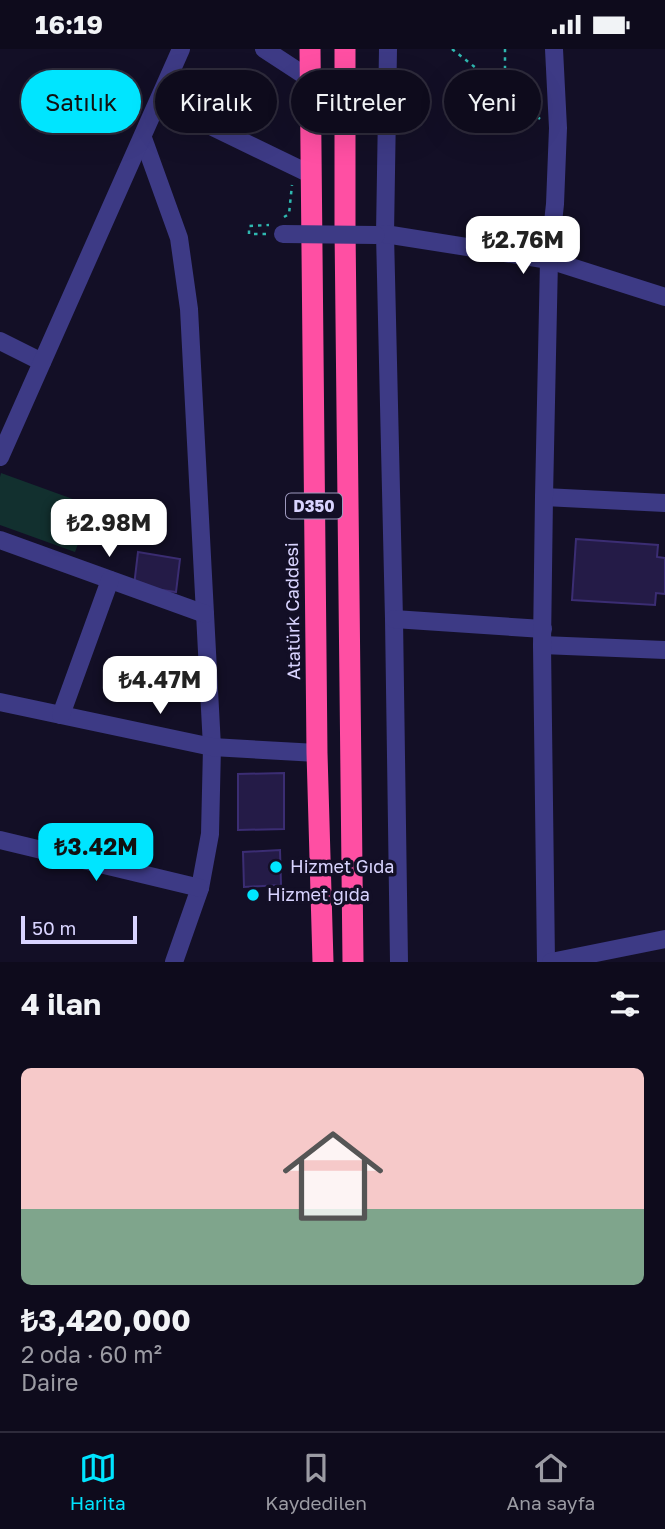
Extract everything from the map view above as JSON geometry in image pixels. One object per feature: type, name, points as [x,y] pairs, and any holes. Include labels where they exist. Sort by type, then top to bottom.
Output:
[{"type":"highway","name":"Atatürk Caddesi","points":[[310,49],[310,70]]},
{"type":"highway","name":"D350","points":[[345,49],[353,962]]},
{"type":"highway","name":"Atatürk Caddesi","points":[[305,133],[302,171],[323,962]]},
{"type":"street","points":[[172,70],[181,49]]},
{"type":"street","points":[[264,49],[296,70]]},
{"type":"street","points":[[388,49],[381,234],[394,619],[399,962]]},
{"type":"street","points":[[554,49],[558,128],[555,204],[549,260],[543,637],[548,962],[665,939]]},
{"type":"street","points":[[0,457],[155,110]]},
{"type":"street","points":[[224,133],[302,171]]},
{"type":"street","points":[[143,138],[179,238],[189,309],[212,747],[209,834],[200,888],[174,962]]},
{"type":"street","points":[[280,226],[381,234],[549,260],[665,297]]},
{"type":"street","points":[[0,341],[42,362]]},
{"type":"street","points":[[544,497],[665,503]]},
{"type":"street","points":[[0,540],[205,614]]},
{"type":"street","points":[[61,715],[110,580]]},
{"type":"street","points":[[394,619],[665,650]]},
{"type":"street","points":[[0,702],[212,747],[317,753]]},
{"type":"street","points":[[0,840],[200,888]]},
{"type":"path","points":[[452,49],[478,70]]},
{"type":"path","points":[[504,70],[505,49]]},
{"type":"path","points":[[280,226],[249,226],[249,235],[280,226],[289,214],[302,171]]},
{"type":"green space","points":[[1,473],[92,506],[75,552],[0,525]]},
{"type":"building","points":[[576,539],[658,545],[657,557],[665,558],[665,594],[656,593],[655,605],[572,600]]},
{"type":"building","points":[[138,552],[180,559],[176,592],[134,586]]},
{"type":"building","points":[[284,773],[284,829],[238,830],[238,774]]},
{"type":"building","points":[[280,850],[281,885],[244,887],[243,852]]},
{"type":"place","name":"Hizmet Gıda","points":[[276,867]]},
{"type":"place","name":"Hizmet gıda","points":[[253,895]]}]
